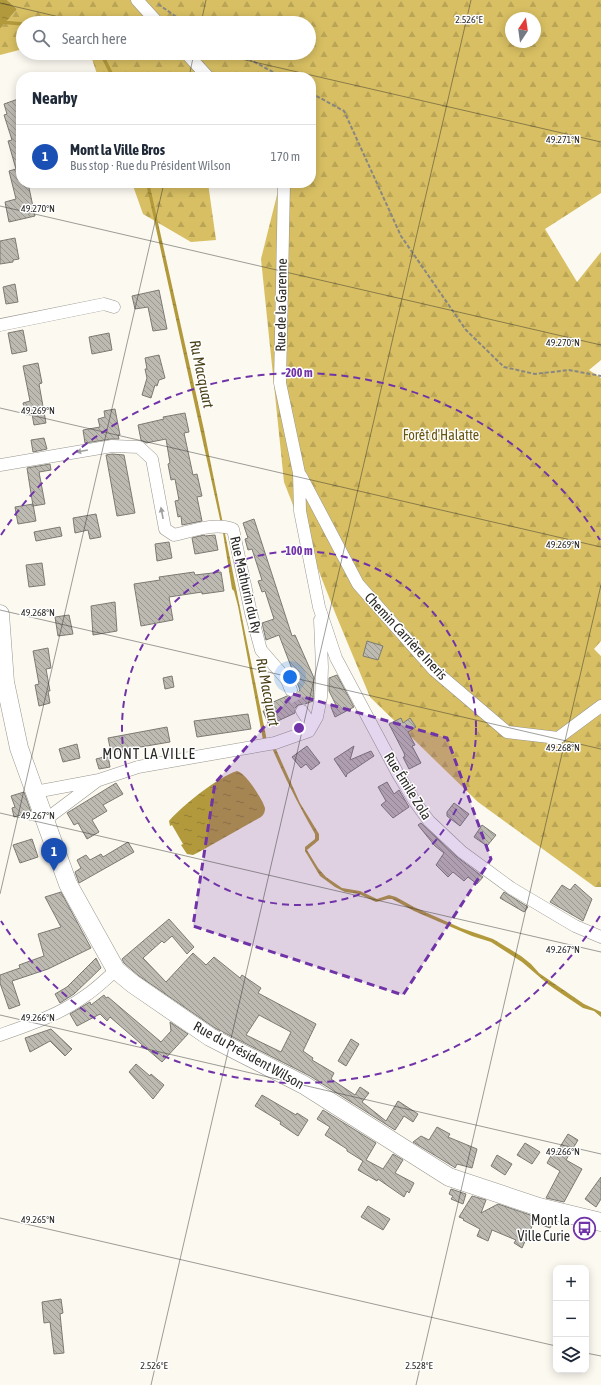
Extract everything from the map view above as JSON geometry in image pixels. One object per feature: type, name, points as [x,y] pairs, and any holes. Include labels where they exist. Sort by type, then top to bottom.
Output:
[{"type":"street","points":[[137,0],[152,16]]},
{"type":"street","points":[[192,60],[203,72]]},
{"type":"street","name":"Rue de la Garenne","points":[[284,188],[280,383],[299,473]]},
{"type":"street","points":[[0,325],[104,304],[114,307]]},
{"type":"street","name":"Rue Mathurin du Ry","points":[[0,465],[112,446],[139,447],[152,459],[165,529],[174,535],[213,527],[229,527],[233,529],[251,613],[262,650],[287,680],[291,690]]},
{"type":"street","points":[[35,792],[99,780],[138,767],[275,743],[309,731],[317,717],[321,697],[322,667],[319,606],[300,511],[299,473]]},
{"type":"street","name":"Chemin Carrière Ineris","points":[[299,473],[358,584],[434,670],[507,732],[558,738],[601,706]]},
{"type":"street","name":"Rue Émile Zola","points":[[319,606],[336,658],[398,774],[415,802],[429,821],[462,852],[511,888],[575,926],[601,937]]},
{"type":"street","name":"Rue du Président Wilson","points":[[0,614],[5,682],[19,748],[68,884],[116,970],[133,984],[210,1037],[304,1085],[449,1177],[539,1207],[601,1222]]},
{"type":"street","points":[[302,711],[312,726]]},
{"type":"street","points":[[45,820],[99,780]]},
{"type":"street","points":[[0,1035],[57,1013],[85,996],[116,970]]},
{"type":"path","points":[[158,4],[175,16]]},
{"type":"path","points":[[251,60],[273,72]]},
{"type":"path","points":[[316,96],[344,111],[401,236],[471,335],[504,367],[535,374],[569,370],[601,376]]},
{"type":"highlighted area","points":[[293,694],[447,738],[491,859],[403,995],[193,926],[215,783]]},
{"type":"green space","name":"Forêt d'Halatte","points":[[7,0],[601,0],[601,193],[545,229],[577,282],[601,252],[601,360],[589,370],[601,378],[601,641],[594,649],[601,656],[601,887],[595,887],[478,802],[370,697],[284,482],[261,259],[279,188],[316,188],[316,72],[96,72],[92,60],[316,60],[316,16],[16,16],[16,51],[0,55],[0,29],[17,9]]},
{"type":"green space","points":[[134,188],[209,188],[216,240],[191,242],[143,214]]},
{"type":"water","points":[[0,0],[7,0],[17,9],[0,29]]},
{"type":"water","points":[[147,188],[150,188],[151,191],[204,430],[267,741],[263,740],[238,606],[234,591],[232,589],[223,533]]},
{"type":"water","points":[[275,747],[300,803],[319,834],[319,840],[307,850],[318,868],[326,877],[342,888],[360,891],[377,899],[389,895],[396,897],[414,907],[461,928],[493,939],[521,956],[539,973],[584,1004],[601,1012],[601,1017],[594,1011],[583,1008],[562,994],[522,962],[491,942],[472,936],[414,911],[392,899],[376,902],[359,894],[345,892],[320,876],[305,851],[305,847],[315,839],[315,834],[282,770],[272,748]]},
{"type":"water","points":[[237,771],[249,781],[264,804],[264,814],[199,852],[193,855],[187,854],[172,825],[170,826],[169,821],[201,792],[220,779]]},
{"type":"building","points":[[16,100],[16,169],[8,141],[12,140],[4,115],[7,114],[4,104]]},
{"type":"building","points":[[16,169],[16,188],[29,188],[35,216],[9,222],[5,202],[16,199],[9,171]]},
{"type":"building","points":[[15,238],[19,259],[13,260],[13,262],[0,264],[0,241]]},
{"type":"building","points":[[15,284],[18,302],[6,304],[3,287]]},
{"type":"building","points":[[159,290],[167,329],[153,331],[148,307],[135,309],[132,296]]},
{"type":"building","points":[[23,330],[27,351],[12,354],[8,333]]},
{"type":"building","points":[[109,333],[112,350],[92,354],[89,337]]},
{"type":"building","points":[[159,355],[165,378],[159,380],[157,386],[155,385],[151,398],[142,395],[147,378],[145,358]]},
{"type":"building","points":[[38,363],[42,383],[39,384],[46,423],[34,425],[32,414],[26,415],[23,403],[30,401],[23,366]]},
{"type":"building","points":[[115,409],[120,435],[118,435],[119,439],[85,443],[83,430],[100,427],[98,419],[105,417],[104,411]]},
{"type":"building","points":[[185,413],[189,432],[184,433],[193,475],[197,474],[202,496],[197,497],[202,521],[182,525],[181,516],[178,517],[175,501],[179,500],[175,479],[171,480],[168,464],[170,463],[166,439],[146,443],[141,440],[138,425],[164,419],[163,417]]},
{"type":"building","points":[[44,438],[47,449],[33,452],[31,440]]},
{"type":"building","points":[[106,455],[124,455],[135,513],[117,516]]},
{"type":"building","points":[[50,464],[51,470],[39,472],[45,504],[33,506],[27,468]]},
{"type":"building","points":[[33,504],[36,521],[18,524],[15,507]]},
{"type":"building","points":[[96,514],[101,537],[90,539],[88,530],[75,533],[73,518]]},
{"type":"building","points":[[254,519],[292,636],[295,635],[314,678],[313,701],[298,705],[295,708],[295,713],[269,725],[263,711],[265,711],[264,706],[287,696],[294,697],[300,690],[279,635],[266,640],[262,623],[274,619],[265,591],[262,592],[258,581],[262,580],[252,549],[248,550],[245,539],[248,538],[243,523]]},
{"type":"building","points":[[60,527],[62,536],[36,541],[34,532]]},
{"type":"building","points":[[204,535],[215,535],[218,550],[195,554],[192,538]]},
{"type":"building","points":[[169,542],[172,558],[157,561],[155,544]]},
{"type":"building","points":[[42,563],[45,585],[29,587],[26,565]]},
{"type":"building","points":[[194,572],[195,575],[221,572],[224,591],[202,594],[202,592],[169,597],[173,620],[141,626],[134,584],[160,580],[159,577]]},
{"type":"building","points":[[115,602],[117,631],[93,635],[91,606]]},
{"type":"building","points":[[69,615],[73,634],[58,636],[55,617]]},
{"type":"building","points":[[367,641],[383,646],[378,660],[363,656]]},
{"type":"building","points":[[48,648],[51,668],[46,669],[50,691],[48,691],[50,703],[39,706],[35,685],[39,684],[33,651]]},
{"type":"building","points":[[337,675],[354,707],[335,717],[331,707],[336,705],[329,691],[329,678]]},
{"type":"building","points":[[172,676],[174,687],[165,689],[163,678]]},
{"type":"building","points":[[248,714],[251,729],[197,737],[194,721]]},
{"type":"building","points":[[401,718],[403,723],[410,718],[416,727],[408,732],[415,745],[412,746],[421,763],[409,769],[403,757],[405,757],[404,753],[389,724]]},
{"type":"building","points":[[167,727],[170,742],[111,752],[108,738]]},
{"type":"building","points":[[77,744],[80,758],[63,762],[59,749]]},
{"type":"building","points":[[307,746],[320,763],[311,770],[306,764],[301,768],[292,757]]},
{"type":"building","points":[[354,746],[350,760],[371,751],[374,756],[347,774],[346,777],[334,759]]},
{"type":"building","points":[[108,756],[110,767],[99,769],[96,759]]},
{"type":"building","points":[[387,782],[394,794],[399,790],[409,807],[393,818],[381,805],[386,801],[378,787]]},
{"type":"building","points":[[116,783],[123,794],[103,805],[107,811],[92,820],[99,832],[87,839],[78,823],[74,825],[67,813]]},
{"type":"building","points":[[24,792],[31,812],[14,817],[12,808],[15,807],[11,796]]},
{"type":"building","points":[[454,803],[469,814],[460,826],[447,816],[447,812]]},
{"type":"building","points":[[421,823],[457,857],[483,877],[477,884],[468,877],[464,881],[453,872],[448,877],[436,865],[444,853],[435,846],[418,825]]},
{"type":"building","points":[[482,825],[496,835],[487,846],[474,837]]},
{"type":"building","points":[[32,839],[38,857],[20,863],[13,845]]},
{"type":"building","points":[[128,842],[134,852],[79,883],[75,872],[81,868],[77,860],[86,855],[90,860],[101,854],[103,857]]},
{"type":"building","points":[[575,884],[592,899],[583,921],[550,902],[562,885],[570,890]]},
{"type":"building","points":[[61,892],[91,948],[48,969],[12,981],[20,1005],[9,1009],[0,983],[0,975],[20,968],[19,965],[44,956],[38,934],[61,927],[45,897]]},
{"type":"building","points":[[504,892],[528,907],[524,912],[500,898]]},
{"type":"building","points":[[169,919],[194,947],[187,954],[172,936],[164,943],[162,941],[143,958],[166,982],[193,953],[206,965],[214,957],[240,978],[242,975],[261,988],[258,993],[316,1024],[303,1051],[313,1058],[312,1060],[334,1073],[331,1079],[355,1095],[360,1087],[369,1093],[362,1102],[386,1121],[398,1101],[418,1114],[413,1122],[404,1116],[395,1130],[310,1076],[215,1028],[139,976],[124,963],[122,959]],"holes":[[[259,1015],[291,1032],[281,1052],[246,1035]]]},
{"type":"building","points":[[96,958],[101,968],[74,994],[60,1003],[55,994],[67,987]]},
{"type":"building","points":[[104,995],[161,1042],[171,1031],[170,1022],[188,1034],[162,1062],[110,1017],[107,1021],[100,1014],[77,1026],[70,1014],[90,1002],[91,1005]]},
{"type":"building","points":[[51,1029],[72,1049],[65,1056],[50,1041],[30,1052],[25,1038]]},
{"type":"building","points":[[351,1039],[359,1044],[346,1066],[338,1061]]},
{"type":"building","points":[[136,1064],[164,1085],[153,1099],[129,1072]]},
{"type":"building","points":[[262,1095],[296,1115],[297,1113],[308,1120],[298,1136],[280,1124],[281,1122],[255,1106]]},
{"type":"building","points":[[323,1110],[376,1143],[366,1160],[383,1169],[393,1154],[403,1160],[395,1173],[414,1183],[409,1193],[407,1191],[404,1197],[378,1179],[377,1181],[358,1170],[363,1161],[325,1135],[330,1127],[317,1119]]},
{"type":"building","points":[[437,1127],[450,1134],[448,1137],[477,1149],[472,1168],[457,1164],[455,1168],[413,1142],[421,1136],[429,1140]]},
{"type":"building","points":[[568,1134],[578,1140],[566,1160],[582,1169],[564,1202],[546,1198],[560,1171],[547,1163],[552,1154],[555,1155]]},
{"type":"building","points":[[525,1143],[540,1152],[532,1164],[517,1155]]},
{"type":"building","points":[[497,1155],[512,1164],[505,1175],[491,1166]]},
{"type":"building","points":[[601,1177],[601,1199],[596,1207],[585,1199]]},
{"type":"building","points":[[451,1189],[466,1194],[463,1204],[451,1199],[453,1196],[449,1194]]},
{"type":"building","points":[[472,1196],[486,1200],[481,1213],[498,1204],[536,1217],[554,1221],[550,1228],[534,1222],[522,1248],[514,1243],[516,1240],[492,1230],[488,1241],[477,1236],[480,1229],[459,1217]]},
{"type":"building","points":[[368,1206],[390,1219],[383,1230],[361,1217]]},
{"type":"building","points":[[61,1299],[63,1313],[60,1314],[64,1353],[54,1354],[50,1322],[44,1323],[42,1302]]},
{"type":"waterway","name":"Ru Macquart","points":[[0,22],[16,23]]},
{"type":"waterway","name":"Ru Macquart","points":[[104,60],[110,72]]},
{"type":"tunnel","points":[[291,690],[302,711]]},
{"type":"place","name":"Mont la Ville Bros","points":[[54,871]]},
{"type":"place","name":"Mont la Ville Curie","points":[[585,1228]]},
{"type":"district","name":"MONT LA VILLE","points":[[149,753]]}]
